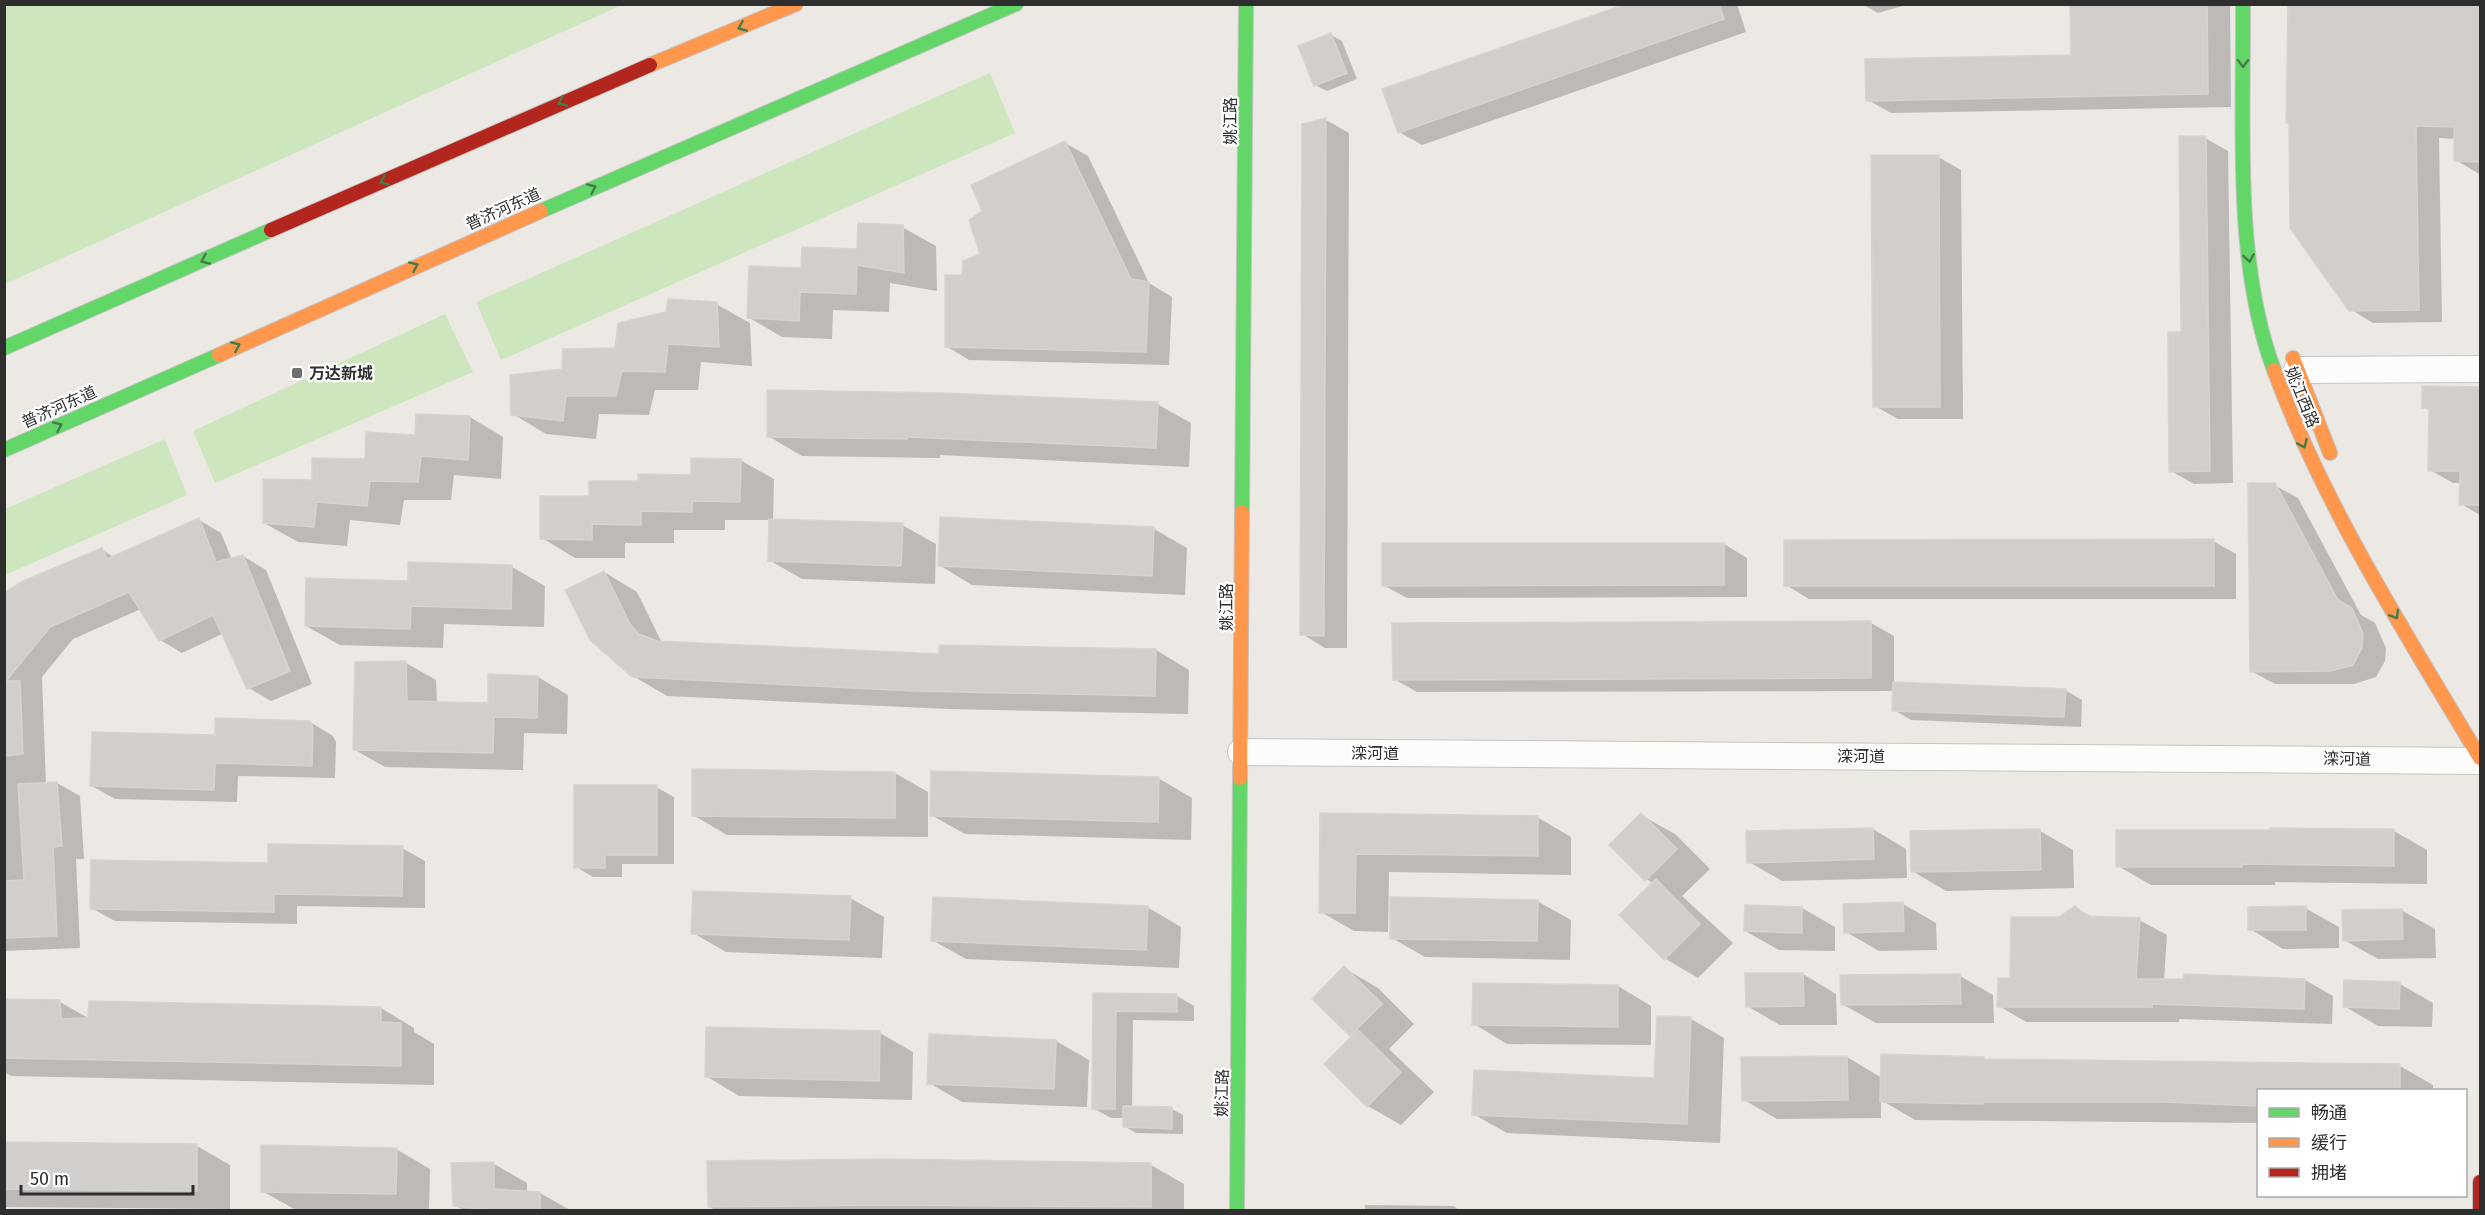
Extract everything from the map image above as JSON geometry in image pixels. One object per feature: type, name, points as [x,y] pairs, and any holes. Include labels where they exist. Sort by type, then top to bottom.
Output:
[{"type":"street","points":[[4,348],[564,101],[796,4]]},
{"type":"street","name":"普济河东道","points":[[4,450],[728,128],[1017,4]]},
{"type":"street","name":"姚江路","points":[[1237,1210],[1246,4]]},
{"type":"street","name":"姚江西路","points":[[2243,4],[2246,239],[2261,336],[2291,417],[2319,480],[2378,587],[2481,760]]},
{"type":"street","points":[[2293,359],[2481,369]]},
{"type":"street","name":"姚江西路","points":[[2293,359],[2334,461]]},
{"type":"street","name":"滦河道","points":[[1241,752],[2481,760]]},
{"type":"street","points":[[2480,1210],[2481,1182]]},
{"type":"green space","points":[[5,4],[622,4],[622,5],[5,284]]},
{"type":"green space","points":[[990,73],[1015,133],[501,360],[476,302]]},
{"type":"green space","points":[[445,314],[473,372],[215,483],[193,431]]},
{"type":"green space","points":[[165,439],[187,495],[5,575],[5,509]]},
{"type":"building","points":[[1626,4],[1719,4],[1724,19],[1398,133],[1382,89]]},
{"type":"building","points":[[2070,4],[2207,4],[2208,94],[1866,101],[1865,59],[2071,55]]},
{"type":"building","points":[[2288,4],[2481,4],[2481,162],[2454,161],[2454,127],[2416,126],[2419,310],[2349,311],[2290,228],[2289,123],[2286,123]]},
{"type":"building","points":[[1331,33],[1347,73],[1314,86],[1298,46]]},
{"type":"building","points":[[1326,118],[1324,636],[1300,635],[1302,124]]},
{"type":"building","points":[[2179,136],[2206,136],[2210,471],[2169,472],[2168,332],[2181,332]]},
{"type":"building","points":[[1065,141],[1131,279],[1149,282],[1146,352],[945,347],[945,275],[962,275],[963,261],[980,254],[969,220],[982,211],[971,185]]},
{"type":"building","points":[[1871,155],[1939,155],[1940,407],[1873,407]]},
{"type":"building","points":[[858,223],[903,225],[904,273],[857,265],[856,294],[800,292],[799,321],[747,318],[749,266],[801,268],[802,247],[857,249]]},
{"type":"building","points":[[668,299],[717,302],[719,347],[668,344],[665,372],[622,371],[616,396],[566,396],[563,421],[511,415],[510,375],[562,369],[563,349],[615,348],[618,323],[666,312]]},
{"type":"building","points":[[2422,386],[2481,387],[2481,505],[2459,505],[2460,471],[2428,471],[2429,408],[2422,408]]},
{"type":"building","points":[[767,390],[942,393],[1158,402],[1156,448],[907,437],[907,439],[767,437]]},
{"type":"building","points":[[416,414],[470,416],[468,460],[421,456],[418,482],[370,481],[367,506],[317,502],[314,527],[263,523],[263,479],[312,480],[312,458],[365,459],[366,432],[415,435]]},
{"type":"building","points":[[691,458],[741,459],[740,502],[692,501],[692,512],[641,511],[641,525],[592,524],[592,540],[540,539],[540,496],[589,496],[589,481],[638,481],[638,474],[691,475]]},
{"type":"building","points":[[2248,483],[2275,483],[2338,600],[2352,608],[2363,634],[2362,648],[2353,665],[2330,671],[2250,672]]},
{"type":"building","points":[[940,517],[1154,527],[1152,576],[938,566]]},
{"type":"building","points":[[199,518],[216,562],[243,555],[290,671],[247,689],[213,615],[159,641],[129,592],[50,627],[6,681],[20,681],[23,754],[4,756],[4,593],[23,581],[102,548],[107,559]]},
{"type":"building","points":[[769,519],[903,523],[901,566],[768,561]]},
{"type":"building","points":[[2214,539],[2214,586],[1784,586],[1784,540]]},
{"type":"building","points":[[1382,543],[1724,543],[1724,585],[1382,586]]},
{"type":"building","points":[[408,562],[512,565],[511,609],[411,606],[410,629],[305,626],[306,578],[408,581]]},
{"type":"building","points":[[604,571],[630,624],[639,634],[657,641],[939,654],[939,645],[1156,649],[1155,696],[914,691],[632,677],[590,640],[565,590]]},
{"type":"building","points":[[1871,621],[1871,678],[1393,680],[1392,623]]},
{"type":"building","points":[[406,661],[407,701],[488,703],[488,674],[538,676],[537,718],[494,717],[493,753],[353,750],[355,662]]},
{"type":"building","points":[[1893,682],[2066,689],[2064,717],[1892,711]]},
{"type":"building","points":[[215,718],[310,721],[313,728],[312,766],[215,763],[214,790],[90,786],[92,732],[215,735]]},
{"type":"building","points":[[692,769],[895,772],[895,818],[692,816]]},
{"type":"building","points":[[931,771],[1159,777],[1158,822],[930,816]]},
{"type":"building","points":[[57,782],[62,846],[53,847],[57,936],[4,938],[4,881],[24,880],[18,784]]},
{"type":"building","points":[[574,785],[657,785],[657,855],[605,855],[605,868],[574,868]]},
{"type":"building","points":[[1320,813],[1538,816],[1538,856],[1356,854],[1355,913],[1319,913]]},
{"type":"building","points":[[1641,813],[1677,849],[1645,881],[1609,845]]},
{"type":"building","points":[[1873,828],[1874,859],[1747,863],[1746,831]]},
{"type":"building","points":[[2270,828],[2394,829],[2394,866],[2242,864],[2242,867],[2116,867],[2116,830],[2270,830]]},
{"type":"building","points":[[2040,829],[2041,870],[1911,872],[1910,831]]},
{"type":"building","points":[[268,844],[403,846],[402,896],[274,894],[274,912],[90,909],[91,860],[268,863]]},
{"type":"building","points":[[1656,879],[1700,924],[1664,960],[1619,915]]},
{"type":"building","points":[[693,891],[851,896],[849,940],[691,934]]},
{"type":"building","points":[[933,897],[1148,906],[1146,950],[931,941]]},
{"type":"building","points":[[1390,897],[1538,900],[1537,941],[1390,939]]},
{"type":"building","points":[[1903,902],[1904,931],[1844,933],[1843,904]]},
{"type":"building","points":[[1745,905],[1802,907],[1802,933],[1744,931]]},
{"type":"building","points":[[2075,906],[2087,916],[2140,918],[2136,979],[2184,979],[2184,974],[2305,979],[2304,1009],[2152,1004],[2152,1007],[1997,1007],[1998,978],[2010,978],[2011,917],[2059,917]]},
{"type":"building","points":[[2306,906],[2306,930],[2248,930],[2248,907]]},
{"type":"building","points":[[2402,909],[2403,939],[2343,941],[2342,910]]},
{"type":"building","points":[[1344,966],[1382,1004],[1350,1036],[1312,999]]},
{"type":"building","points":[[1745,973],[1803,973],[1804,1006],[1746,1007]]},
{"type":"building","points":[[1960,974],[1961,1004],[1841,1005],[1840,975]]},
{"type":"building","points":[[2344,980],[2400,982],[2399,1009],[2343,1007]]},
{"type":"building","points":[[1473,983],[1618,985],[1618,1027],[1472,1025]]},
{"type":"building","points":[[1093,993],[1177,994],[1177,1012],[1116,1011],[1115,1109],[1092,1109]]},
{"type":"building","points":[[4,999],[60,1000],[61,1019],[88,1018],[89,1001],[381,1007],[381,1022],[401,1023],[401,1066],[4,1058]]},
{"type":"building","points":[[1657,1016],[1691,1017],[1687,1124],[1472,1115],[1474,1070],[1654,1078]]},
{"type":"building","points":[[706,1027],[880,1031],[879,1081],[705,1077]]},
{"type":"building","points":[[1358,1030],[1401,1072],[1367,1107],[1324,1064]]},
{"type":"building","points":[[929,1034],[1056,1040],[1054,1089],[927,1084]]},
{"type":"building","points":[[1881,1054],[1984,1057],[1984,1059],[2400,1064],[2400,1089],[2257,1089],[2257,1106],[2163,1102],[1983,1102],[1983,1104],[1880,1102]]},
{"type":"building","points":[[1847,1056],[1848,1100],[1742,1101],[1741,1057]]},
{"type":"building","points":[[1123,1106],[1172,1107],[1172,1129],[1123,1127]]},
{"type":"building","points":[[4,1142],[197,1144],[197,1191],[4,1189]]},
{"type":"building","points":[[261,1145],[397,1148],[396,1194],[261,1192]]},
{"type":"building","points":[[885,1159],[1151,1163],[1151,1207],[885,1205],[708,1207],[707,1161]]},
{"type":"building","points":[[494,1162],[494,1189],[540,1192],[540,1210],[493,1210],[453,1206],[451,1163]]},
{"type":"traffic: fast","points":[[541,211],[1016,4]]},
{"type":"traffic: fast","points":[[1242,512],[1246,4]]},
{"type":"traffic: fast","points":[[2243,4],[2242,142],[2246,237],[2261,328],[2274,370]]},
{"type":"traffic: fast","points":[[4,348],[271,230]]},
{"type":"traffic: fast","points":[[4,450],[219,355]]},
{"type":"traffic: fast","points":[[1237,1210],[1240,778]]},
{"type":"traffic: slow","points":[[650,65],[796,4]]},
{"type":"traffic: slow","points":[[219,355],[541,211]]},
{"type":"traffic: slow","points":[[2293,358],[2330,453]]},
{"type":"traffic: slow","points":[[2274,370],[2317,471],[2368,569],[2480,758]]},
{"type":"traffic: slow","points":[[1240,778],[1242,512]]},
{"type":"traffic: jam","points":[[271,230],[650,65]]},
{"type":"traffic: jam","points":[[2480,1182],[2480,1210]]},
{"type":"place","name":"万达新城","points":[[297,373]]}]
